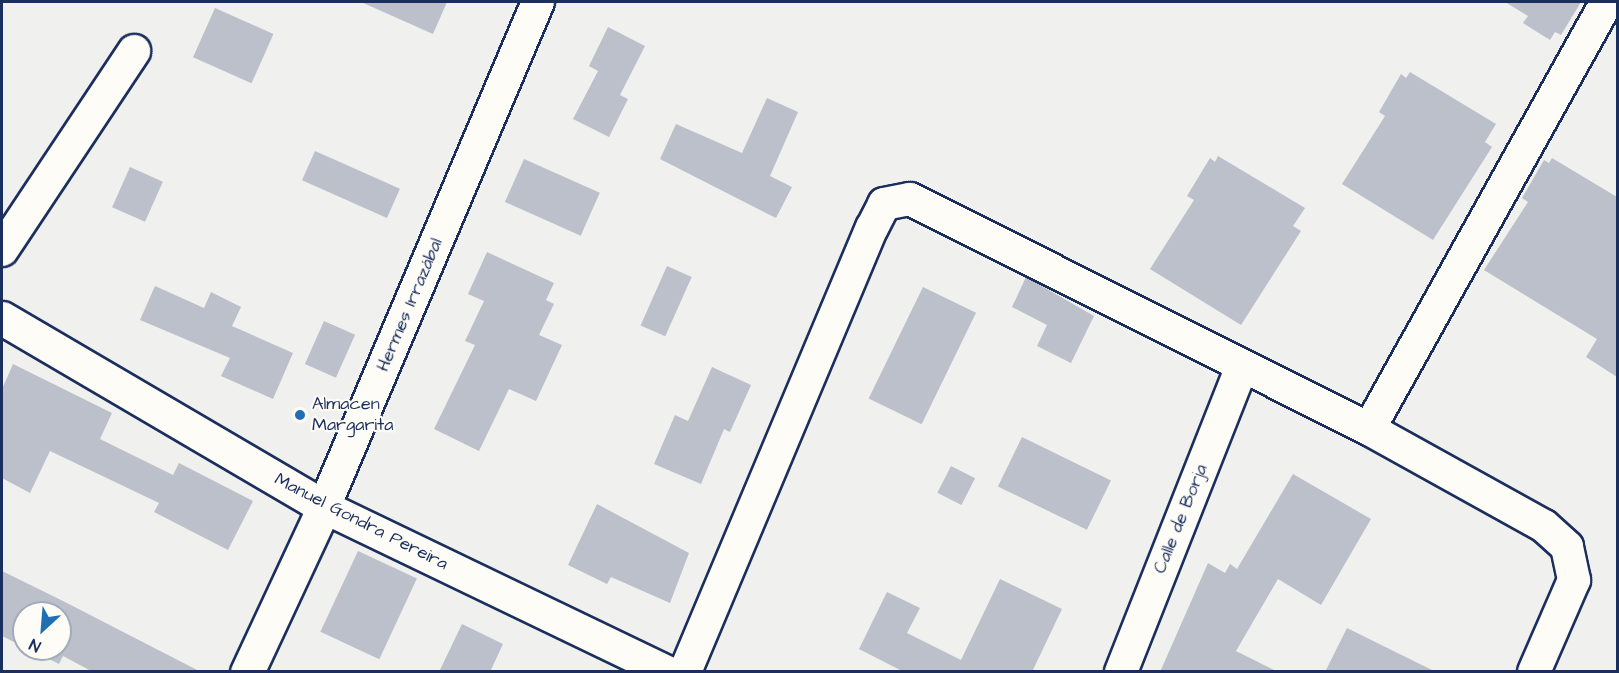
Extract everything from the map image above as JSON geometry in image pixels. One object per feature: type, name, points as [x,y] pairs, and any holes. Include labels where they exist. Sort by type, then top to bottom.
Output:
[{"type":"street","name":"Hermes Irrazábal","points":[[247,672],[324,507],[538,2]]},
{"type":"street","points":[[1369,429],[1607,2]]},
{"type":"street","points":[[2,250],[134,51]]},
{"type":"street","points":[[685,672],[884,204],[910,198],[1369,429],[1544,526],[1567,547],[1574,580],[1534,672]]},
{"type":"street","name":"Manuel Gondra Pereira","points":[[2,318],[324,507],[667,672]]},
{"type":"street","name":"Calle de Borja","points":[[1121,672],[1242,366]]},
{"type":"building","points":[[361,2],[447,2],[433,34]]},
{"type":"building","points":[[1505,2],[1581,2],[1561,35],[1555,32],[1550,40],[1523,23],[1528,16]]},
{"type":"building","points":[[215,8],[273,34],[252,83],[193,57]]},
{"type":"building","points":[[608,27],[645,46],[620,95],[628,99],[609,137],[573,119],[598,71],[589,66]]},
{"type":"building","points":[[1410,72],[1496,124],[1485,142],[1492,147],[1433,240],[1342,184],[1385,116],[1379,112],[1401,74],[1406,78]]},
{"type":"building","points":[[767,98],[798,112],[770,176],[792,187],[776,218],[660,159],[676,124],[742,153]]},
{"type":"building","points":[[315,151],[400,189],[387,218],[302,180]]},
{"type":"building","points":[[1218,156],[1305,208],[1293,226],[1301,231],[1241,325],[1150,269],[1194,200],[1187,196],[1210,158],[1215,162]]},
{"type":"building","points":[[1552,158],[1617,197],[1617,377],[1586,357],[1597,339],[1484,270],[1528,202],[1522,198],[1544,160],[1549,163]]},
{"type":"building","points":[[524,159],[600,193],[581,236],[505,202]]},
{"type":"building","points":[[130,167],[163,182],[145,222],[112,207]]},
{"type":"building","points":[[487,252],[554,283],[546,300],[554,304],[539,335],[562,345],[536,401],[509,389],[479,451],[434,429],[475,345],[465,341],[484,301],[468,294]]},
{"type":"building","points":[[667,266],[692,277],[665,336],[641,325]]},
{"type":"building","points":[[1026,277],[1094,316],[1071,363],[1037,346],[1047,325],[1012,307]]},
{"type":"building","points":[[155,286],[204,308],[211,292],[241,307],[232,326],[293,353],[273,399],[221,376],[230,358],[140,320]]},
{"type":"building","points":[[923,287],[976,313],[922,424],[869,398]]},
{"type":"building","points":[[324,321],[355,335],[336,378],[305,364]]},
{"type":"building","points":[[13,364],[112,413],[100,439],[173,475],[179,463],[253,501],[228,550],[154,512],[159,503],[50,451],[30,493],[2,478],[2,389]]},
{"type":"building","points":[[712,367],[751,385],[730,432],[724,429],[701,484],[654,464],[675,415],[688,421]]},
{"type":"building","points":[[1022,437],[1111,480],[1087,530],[998,486]]},
{"type":"building","points":[[951,466],[975,478],[961,505],[937,493]]},
{"type":"building","points":[[1293,474],[1371,519],[1321,605],[1278,579],[1236,651],[1278,672],[1160,672],[1208,563],[1225,573],[1230,564],[1237,569]]},
{"type":"building","points":[[597,504],[689,553],[670,603],[611,577],[607,584],[568,565]]},
{"type":"building","points":[[358,551],[417,578],[379,659],[320,632]]},
{"type":"building","points":[[2,571],[63,601],[12,601],[12,641],[2,636]]},
{"type":"building","points":[[1000,579],[1062,609],[1032,672],[904,672],[859,649],[887,592],[920,608],[907,633],[961,660]]},
{"type":"building","points":[[72,606],[201,672],[93,672],[72,661]]},
{"type":"building","points":[[462,624],[503,644],[490,672],[439,672]]},
{"type":"building","points":[[1347,628],[1436,672],[1325,672]]},
{"type":"place","name":"Almacen Margarita","points":[[300,415]]}]
